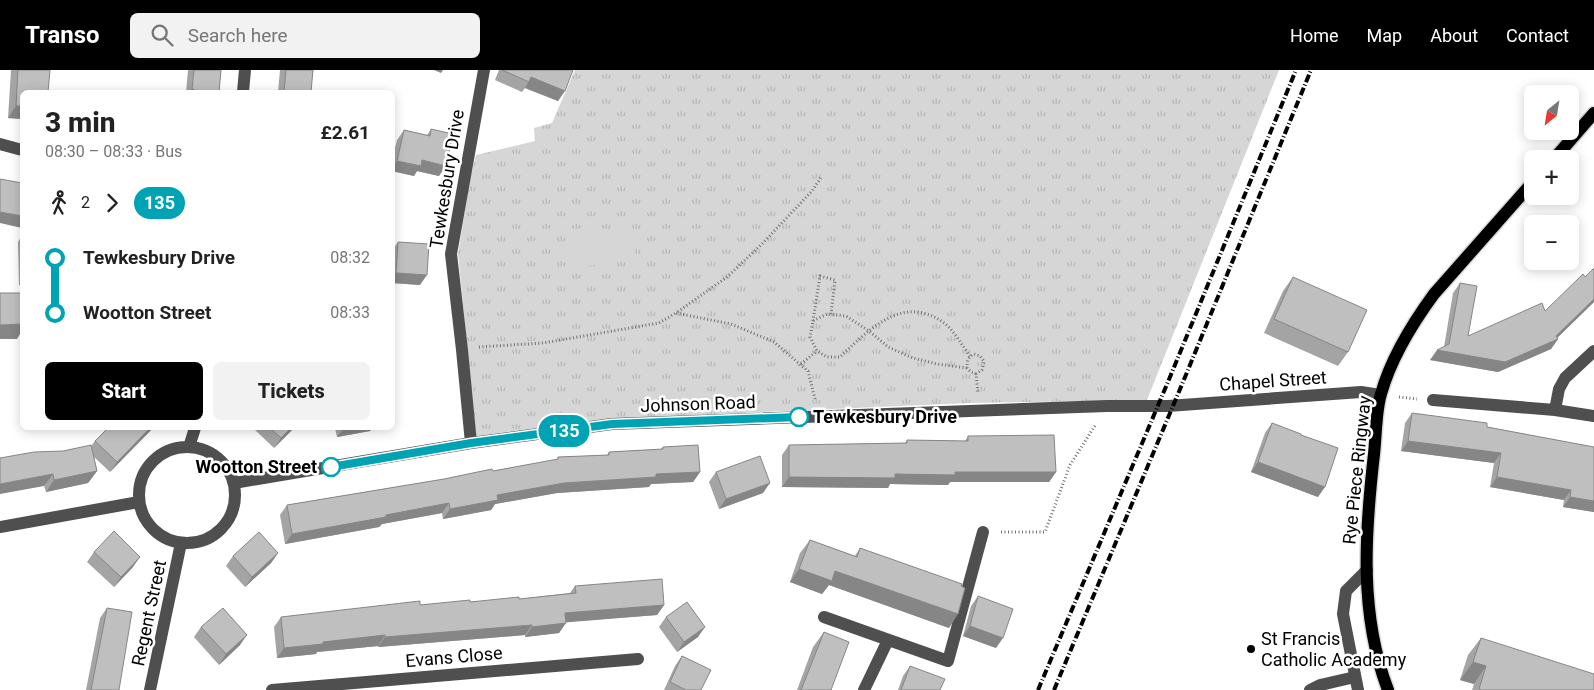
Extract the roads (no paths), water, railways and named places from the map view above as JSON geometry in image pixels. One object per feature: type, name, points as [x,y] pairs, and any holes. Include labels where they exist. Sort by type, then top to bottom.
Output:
[{"type":"main road","points":[[1562,150],[1594,113]]},
{"type":"main road","name":"Rye Piece Ringway","points":[[1388,690],[1372,631],[1368,598],[1366,550],[1380,395],[1398,351],[1422,310],[1524,192]]},
{"type":"street","points":[[243,90],[245,70]]},
{"type":"street","name":"Tewkesbury Drive","points":[[471,443],[451,254],[484,70]]},
{"type":"street","points":[[0,144],[20,149]]},
{"type":"street","points":[[1555,410],[1559,389],[1566,378],[1594,351]]},
{"type":"street","name":"Chapel Street","points":[[1168,406],[1361,392],[1380,395]]},
{"type":"street","points":[[1433,400],[1555,410],[1594,416]]},
{"type":"street","name":"Johnson Road","points":[[234,483],[471,443],[612,424],[1107,406],[1168,406]]},
{"type":"street","points":[[189,447],[194,430]]},
{"type":"street","points":[[189,447],[204,450],[218,458],[228,469],[234,483],[235,496],[233,510],[228,522],[218,532],[207,539],[194,543],[181,543],[169,540],[154,529],[143,514],[139,502],[140,488],[144,474],[151,462],[162,454],[176,448],[189,447]]},
{"type":"street","points":[[0,528],[139,502]]},
{"type":"street","points":[[824,617],[948,661],[983,532]]},
{"type":"street","name":"Regent Street","points":[[150,690],[181,543]]},
{"type":"street","points":[[1358,690],[1343,614],[1346,591],[1367,570]]},
{"type":"street","points":[[864,690],[888,640]]},
{"type":"street","name":"Evans Close","points":[[272,690],[638,659]]},
{"type":"street","points":[[1310,690],[1355,676]]},
{"type":"railway","points":[[1038,690],[1170,377],[1296,70]]},
{"type":"railway","points":[[1054,690],[1311,70]]},
{"type":"place","name":"Tewkesbury Drive","points":[[799,417]]},
{"type":"place","name":"Wootton Street","points":[[331,467]]},
{"type":"place","name":"St Francis Catholic Academy","points":[[1251,649]]}]
